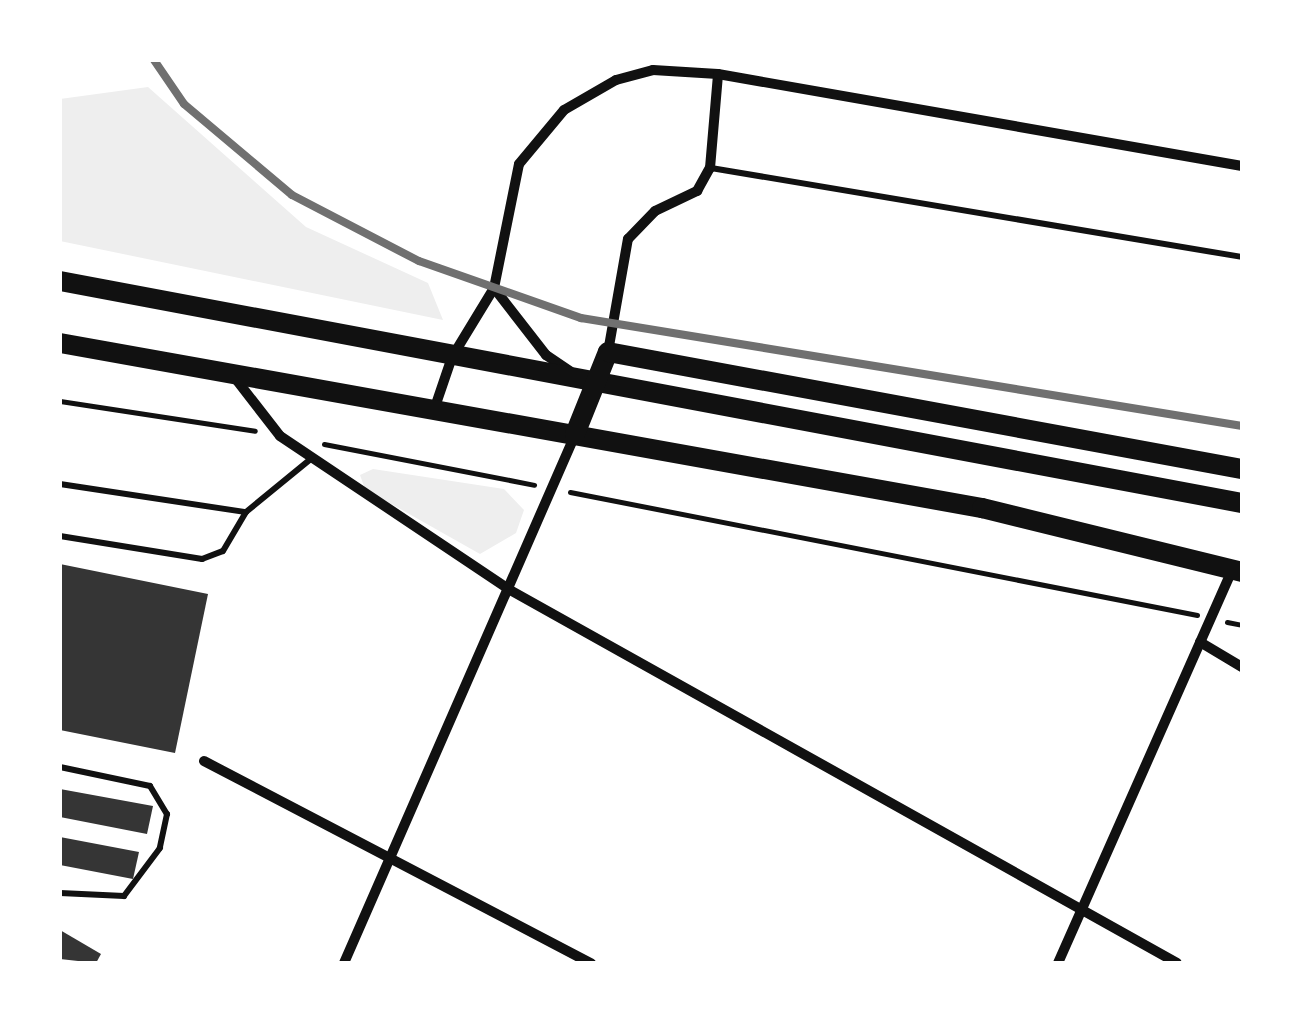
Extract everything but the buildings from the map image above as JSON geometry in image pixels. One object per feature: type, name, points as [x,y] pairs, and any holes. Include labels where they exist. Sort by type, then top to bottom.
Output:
[{"type":"main road","points":[[60,280],[594,387],[1242,502]]},
{"type":"main road","points":[[60,343],[230,370],[982,508],[1237,571]]},
{"type":"main road","points":[[575,434],[608,352],[1242,468]]},
{"type":"street","points":[[435,407],[452,356],[494,288],[507,194],[534,139],[564,110],[653,70],[718,74],[1242,166]]},
{"type":"street","points":[[608,352],[628,239],[656,212],[697,191],[710,168],[718,74]]},
{"type":"street","points":[[494,288],[546,355],[594,387]]},
{"type":"street","points":[[230,370],[280,436],[510,590],[1177,963]]},
{"type":"street","points":[[344,963],[575,434]]},
{"type":"street","points":[[1058,963],[1209,618],[1237,571]]},
{"type":"street","points":[[1200,642],[1242,667]]},
{"type":"street","points":[[204,761],[393,852],[591,963]]},
{"type":"lane","points":[[710,168],[1242,257]]},
{"type":"lane","points":[[60,536],[202,559],[237,535],[246,512],[312,458]]},
{"type":"lane","points":[[60,484],[246,512]]},
{"type":"lane","points":[[60,767],[150,786],[168,814],[160,848],[124,896],[60,893]]},
{"type":"path","points":[[60,401],[280,436]]},
{"type":"path","points":[[319,443],[1242,626]]},
{"type":"shaded area","points":[[148,87],[306,227],[428,283],[443,320],[60,241],[60,99]]},
{"type":"shaded area","points":[[373,469],[504,489],[524,510],[516,533],[480,554],[365,489],[360,475]]},
{"type":"railway","points":[[154,60],[184,104],[292,195],[419,261],[581,318],[1242,426]]}]
